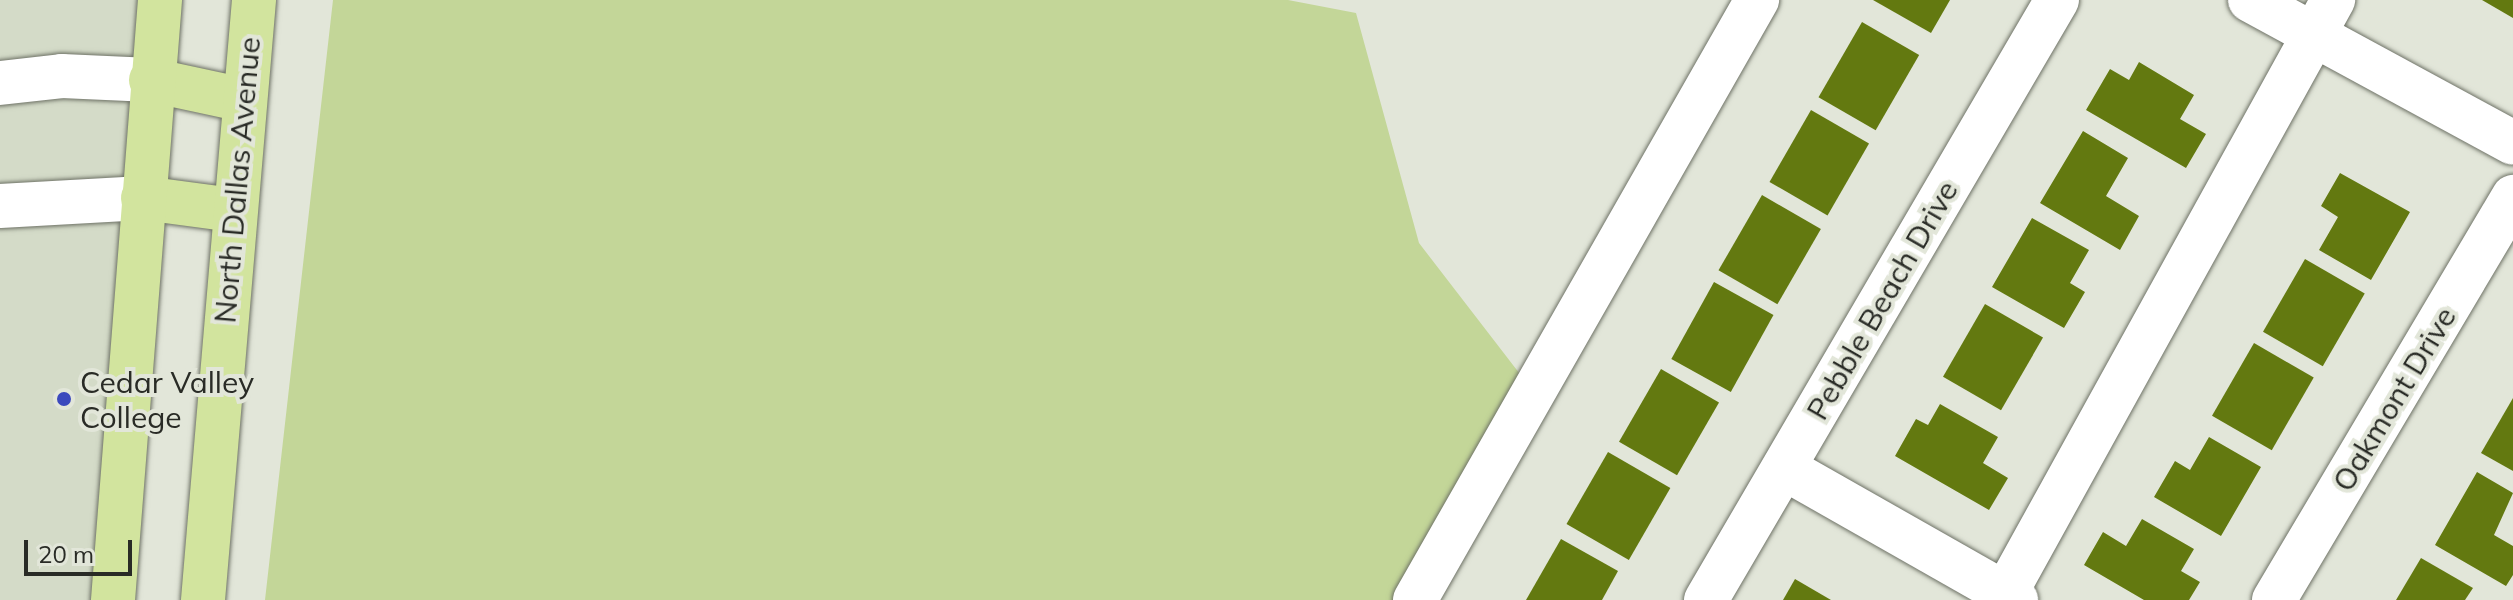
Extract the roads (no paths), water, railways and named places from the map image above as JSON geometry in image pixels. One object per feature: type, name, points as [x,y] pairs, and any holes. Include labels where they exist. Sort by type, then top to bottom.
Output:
[{"type":"main road","points":[[113,600],[151,80],[160,0]]},
{"type":"main road","name":"North Dallas Avenue","points":[[203,600],[233,210],[254,0]]},
{"type":"main road","points":[[151,80],[244,100]]},
{"type":"main road","points":[[143,198],[233,210]]},
{"type":"street","points":[[1415,600],[1757,0]]},
{"type":"street","name":"Pebble Beach Drive","points":[[1706,600],[2057,0]]},
{"type":"street","points":[[2250,0],[2323,18],[2513,143]]},
{"type":"street","points":[[1784,468],[2010,597],[2323,18]]},
{"type":"street","points":[[0,83],[62,76],[151,80]]},
{"type":"street","name":"Oakmont Drive","points":[[2274,600],[2513,197]]},
{"type":"street","points":[[0,206],[143,198]]},
{"type":"place","name":"Cedar Valley College","points":[[64,399]]}]
